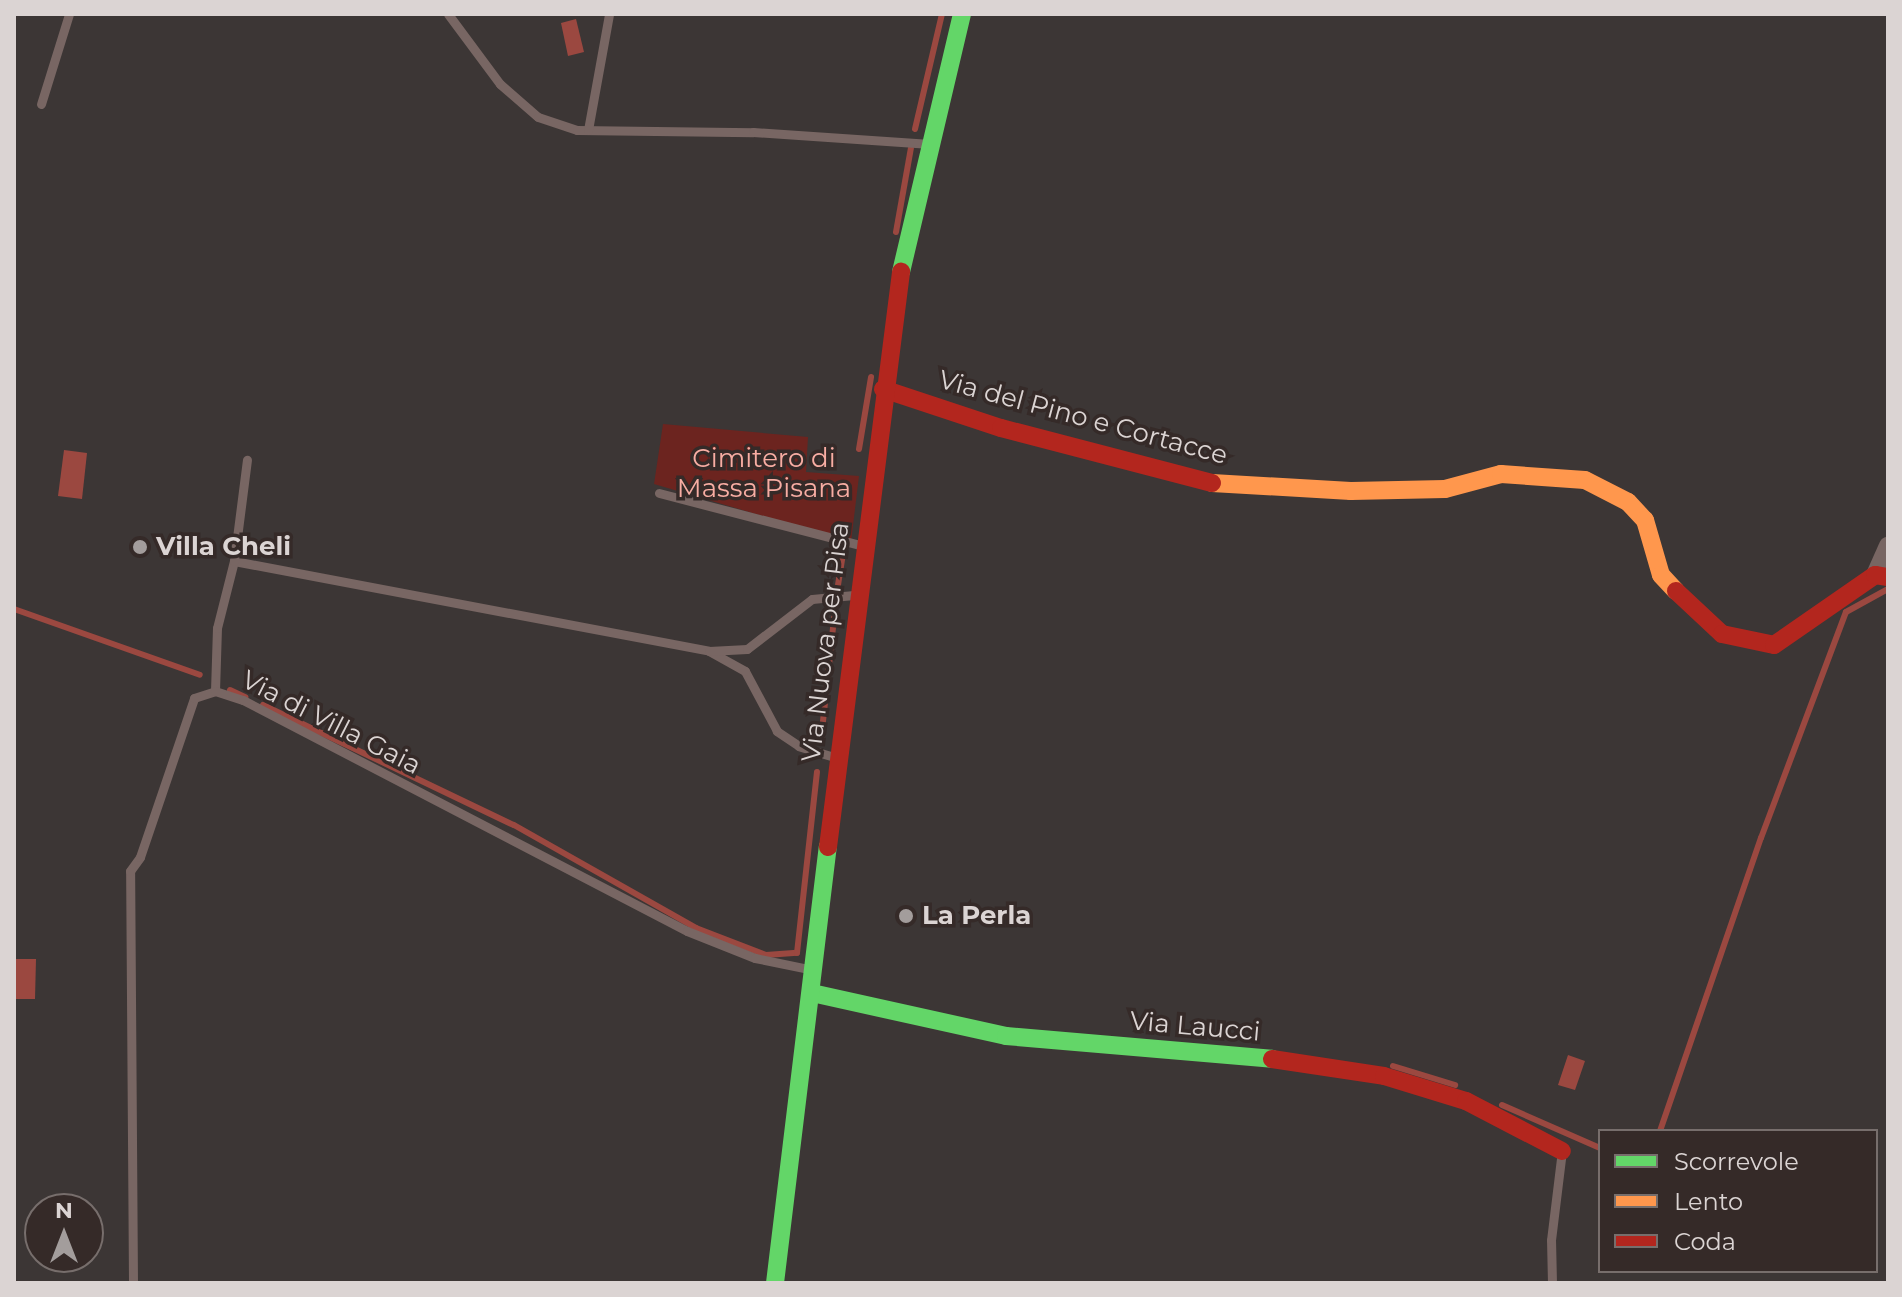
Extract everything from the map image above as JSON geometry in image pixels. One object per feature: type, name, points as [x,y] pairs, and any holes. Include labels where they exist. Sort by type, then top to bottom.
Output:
[{"type":"street","name":"Via Nuova per Pisa","points":[[775,1282],[883,389],[929,144],[962,14]]},
{"type":"street","name":"Via del Pino e Cortacce","points":[[883,389],[1001,428],[1211,483],[1351,491],[1445,489],[1501,474],[1585,480],[1628,502],[1645,520],[1661,575],[1683,599],[1722,634],[1754,644],[1774,645],[1881,576]]},
{"type":"street","points":[[1881,576],[1888,546]]},
{"type":"street","name":"Via Laucci","points":[[812,993],[1006,1036],[1305,1062],[1384,1076],[1466,1101],[1562,1151]]},
{"type":"lane","points":[[41,104],[69,14]]},
{"type":"lane","points":[[448,14],[500,84],[538,117],[588,130],[753,132],[929,144]]},
{"type":"lane","points":[[588,130],[609,14]]},
{"type":"lane","points":[[215,691],[217,628],[234,561],[247,460]]},
{"type":"lane","points":[[659,493],[863,546]]},
{"type":"lane","points":[[234,561],[709,651],[747,649],[812,599],[857,595]]},
{"type":"lane","points":[[709,651],[745,671],[777,731],[799,746],[838,758]]},
{"type":"lane","name":"Via di Villa Gaia","points":[[133,1283],[130,871],[140,857],[194,698],[215,691],[243,700],[687,931],[755,958],[815,970]]},
{"type":"lane","points":[[1552,1283],[1551,1240],[1562,1151]]},
{"type":"green space","name":"Cimitero di Massa Pisana","points":[[663,424],[808,437],[806,472],[859,476],[851,542],[654,484]]},
{"type":"shaded area","points":[[576,19],[584,52],[568,56],[561,23]]},
{"type":"shaded area","points":[[64,450],[87,453],[82,499],[58,496]]},
{"type":"shaded area","points":[[14,959],[36,959],[35,999],[14,999]]},
{"type":"shaded area","points":[[1568,1055],[1585,1061],[1575,1090],[1558,1085]]},
{"type":"waterway","points":[[915,129],[942,14]]},
{"type":"waterway","points":[[896,232],[911,148]]},
{"type":"waterway","points":[[859,449],[871,377]]},
{"type":"waterway","points":[[838,585],[843,552]]},
{"type":"waterway","points":[[1661,1129],[1761,838],[1846,612],[1888,589]]},
{"type":"waterway","points":[[14,609],[200,675]]},
{"type":"waterway","points":[[821,740],[834,618]]},
{"type":"waterway","points":[[230,690],[245,697]]},
{"type":"waterway","points":[[263,705],[514,825],[696,928],[766,955],[797,953],[817,772]]},
{"type":"waterway","points":[[1393,1066],[1455,1085]]},
{"type":"waterway","points":[[1502,1105],[1598,1147]]},
{"type":"traffic: fast","points":[[901,272],[962,14]]},
{"type":"traffic: fast","points":[[775,1283],[828,847]]},
{"type":"traffic: fast","points":[[812,993],[1006,1036],[1272,1059]]},
{"type":"traffic: slow","points":[[1212,483],[1351,491],[1445,489],[1501,474],[1585,480],[1628,502],[1645,520],[1661,575],[1676,591]]},
{"type":"traffic: jam","points":[[828,847],[901,272]]},
{"type":"traffic: jam","points":[[883,389],[1001,428],[1212,483]]},
{"type":"traffic: jam","points":[[1676,591],[1722,634],[1774,645],[1875,575],[1888,577]]},
{"type":"traffic: jam","points":[[1272,1059],[1384,1076],[1466,1101],[1562,1151]]},
{"type":"place","name":"Villa Cheli","points":[[140,547]]},
{"type":"place","name":"La Perla","points":[[906,916]]}]
